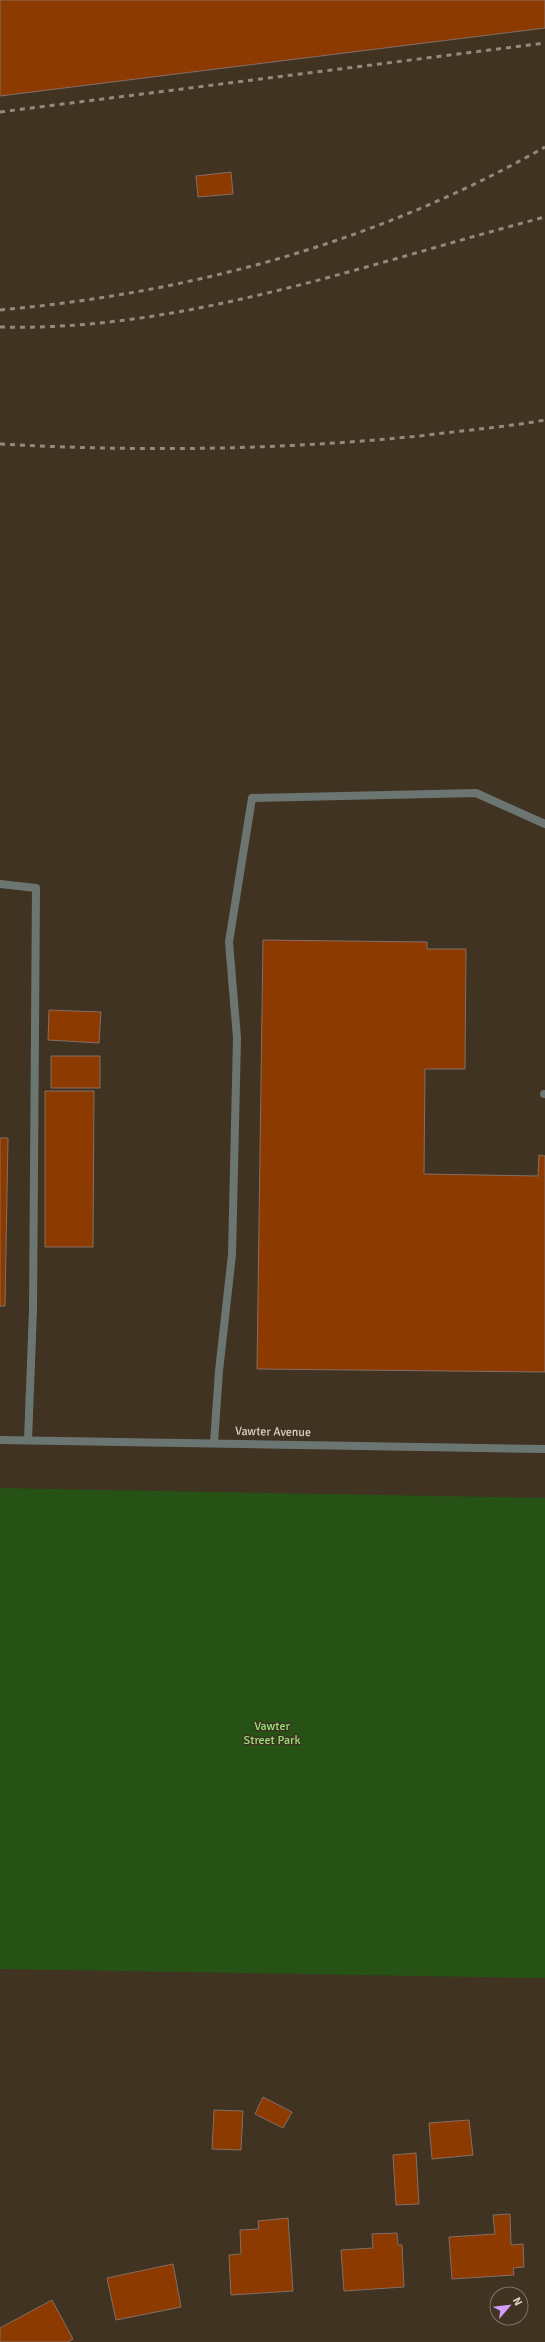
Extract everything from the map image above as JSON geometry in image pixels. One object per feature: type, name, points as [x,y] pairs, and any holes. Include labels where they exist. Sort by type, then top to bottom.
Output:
[{"type":"street","points":[[214,1443],[219,1371],[232,1255],[237,1038],[229,942],[252,798],[476,793],[545,824]]},
{"type":"street","points":[[0,884],[36,888],[33,1310],[28,1440]]},
{"type":"street","name":"Vawter Avenue","points":[[0,1440],[545,1449]]},
{"type":"green space","name":"Vawter Street Park","points":[[0,1488],[545,1498],[545,1978],[0,1969]]},
{"type":"building","points":[[0,0],[545,0],[545,28],[0,96]]},
{"type":"building","points":[[231,172],[233,194],[198,197],[196,176]]},
{"type":"building","points":[[263,940],[427,942],[427,949],[466,949],[465,1069],[425,1069],[424,1174],[538,1176],[539,1155],[545,1156],[545,1372],[257,1369]]},
{"type":"building","points":[[49,1010],[101,1012],[99,1043],[48,1040]]},
{"type":"building","points":[[51,1056],[100,1056],[100,1088],[51,1088]]},
{"type":"building","points":[[45,1091],[94,1091],[93,1247],[45,1247]]},
{"type":"building","points":[[0,1138],[8,1138],[5,1306],[0,1306]]},
{"type":"building","points":[[263,2097],[292,2112],[283,2128],[255,2114]]},
{"type":"building","points":[[214,2110],[243,2111],[241,2150],[212,2149]]},
{"type":"building","points":[[469,2120],[473,2155],[432,2159],[429,2123]]},
{"type":"building","points":[[416,2153],[419,2204],[396,2205],[393,2155]]},
{"type":"building","points":[[510,2214],[511,2245],[523,2244],[524,2267],[513,2268],[514,2275],[452,2279],[449,2237],[495,2234],[493,2215]]},
{"type":"building","points":[[288,2218],[293,2291],[231,2295],[229,2255],[241,2254],[240,2230],[259,2229],[258,2221]]},
{"type":"building","points":[[397,2233],[398,2245],[402,2245],[404,2287],[344,2291],[341,2250],[373,2248],[372,2234]]},
{"type":"building","points":[[173,2264],[181,2307],[116,2320],[107,2278]]},
{"type":"building","points":[[52,2300],[73,2339],[68,2342],[0,2342],[0,2328]]},
{"type":"railway","points":[[0,112],[545,43]]},
{"type":"railway","points":[[0,310],[71,302],[142,291],[212,276],[282,258],[350,236],[416,210],[481,181],[545,147]]},
{"type":"railway","points":[[0,327],[69,326],[138,318],[206,307],[343,273],[545,217]]},
{"type":"railway","points":[[0,444],[54,447],[161,449],[268,447],[428,435],[501,427],[545,420]]}]
